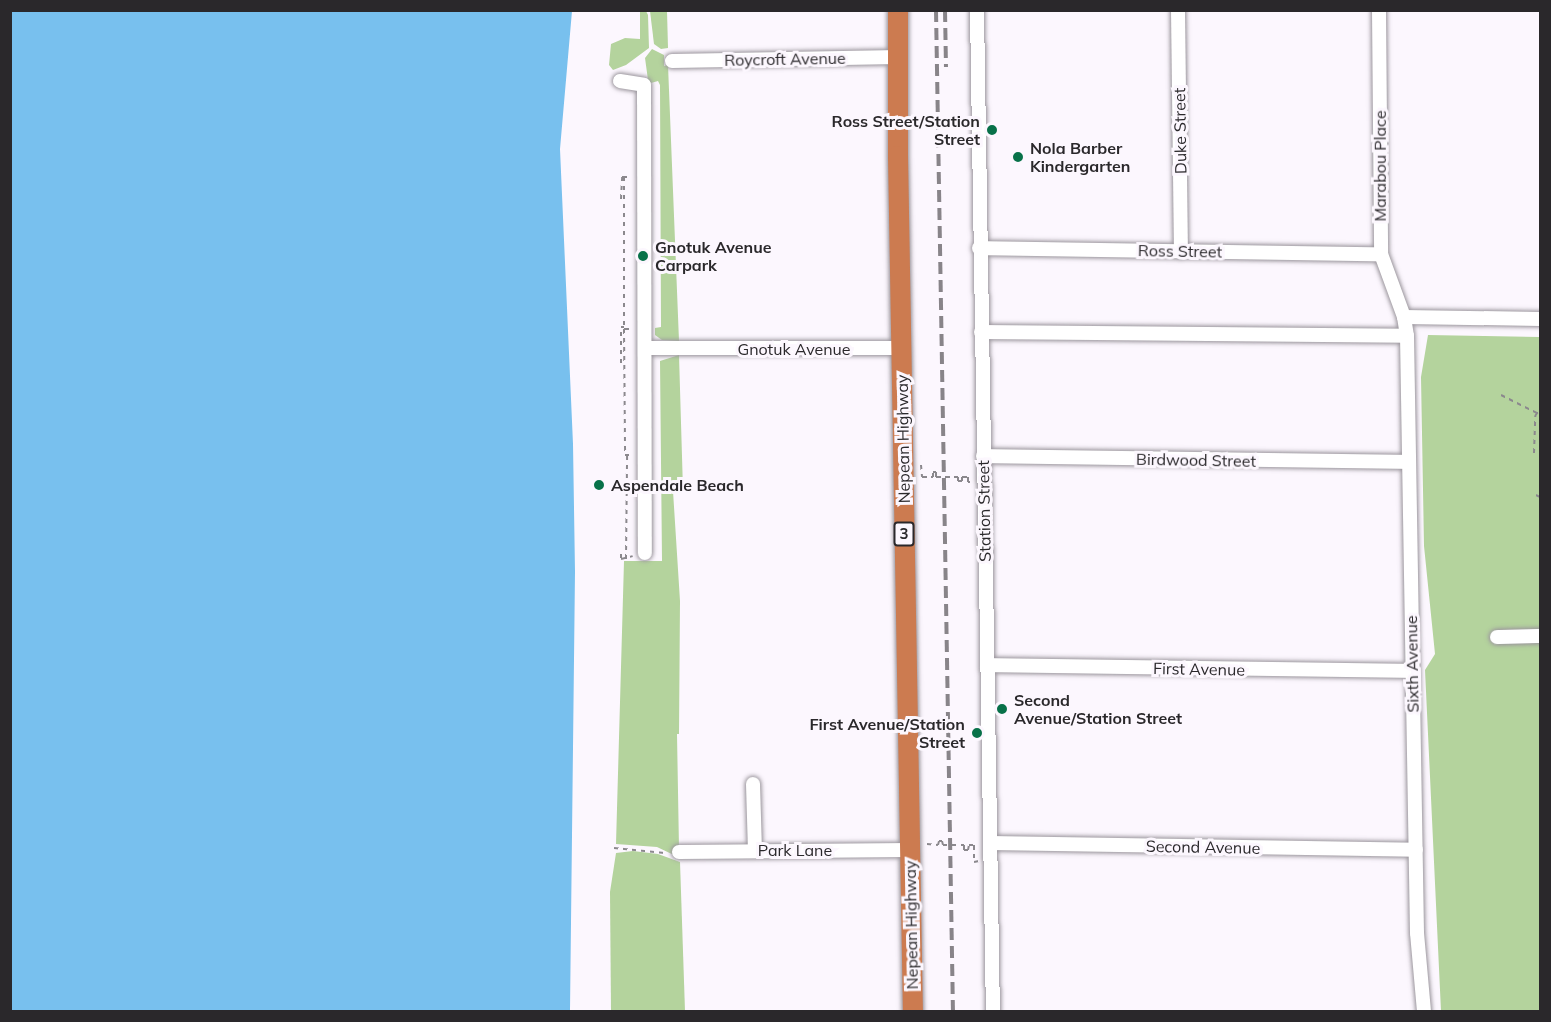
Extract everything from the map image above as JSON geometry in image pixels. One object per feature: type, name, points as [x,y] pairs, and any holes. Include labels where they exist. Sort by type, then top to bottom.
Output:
[{"type":"highway","name":"Nepean Highway","points":[[898,10],[901,348],[913,1011]]},
{"type":"street","name":"Station Street","points":[[977,10],[979,248],[993,1011]]},
{"type":"street","name":"Duke Street","points":[[1178,10],[1182,252]]},
{"type":"street","name":"Marabou Place","points":[[1379,10],[1381,254],[1404,317]]},
{"type":"street","name":"Roycroft Avenue","points":[[672,62],[899,57]]},
{"type":"street","points":[[620,81],[644,85],[647,348],[645,553]]},
{"type":"street","name":"Ross Street","points":[[979,248],[1381,254]]},
{"type":"street","points":[[1404,317],[1540,319]]},
{"type":"street","name":"Sixth Avenue","points":[[1404,317],[1407,336],[1417,933],[1424,1011]]},
{"type":"street","points":[[981,332],[1407,336]]},
{"type":"street","name":"Gnotuk Avenue","points":[[647,348],[687,350],[901,348]]},
{"type":"street","name":"Birdwood Street","points":[[983,456],[1408,462]]},
{"type":"street","points":[[1497,637],[1540,636]]},
{"type":"street","name":"First Avenue","points":[[987,665],[1412,671]]},
{"type":"street","points":[[753,784],[754,850]]},
{"type":"street","name":"Park Lane","points":[[679,852],[910,842]]},
{"type":"street","name":"Second Avenue","points":[[990,843],[1416,850]]},
{"type":"path","points":[[621,199],[621,177],[644,177]]},
{"type":"path","points":[[621,322],[623,328],[624,455],[627,455],[626,559]]},
{"type":"path","points":[[621,363],[623,328]]},
{"type":"path","points":[[1500,394],[1537,413]]},
{"type":"path","points":[[1533,453],[1537,413],[1540,410]]},
{"type":"path","points":[[627,455],[645,454]]},
{"type":"path","points":[[903,462],[921,463],[922,477],[933,477],[933,472],[936,472],[936,477],[958,477],[958,481],[962,481],[962,477],[968,477],[968,482],[984,482]]},
{"type":"path","points":[[1536,495],[1540,497]]},
{"type":"path","points":[[621,554],[621,559]]},
{"type":"path","points":[[910,842],[927,832],[927,845],[938,845],[939,841],[942,841],[943,845],[964,845],[966,850],[969,845],[974,845],[974,861],[991,861]]},
{"type":"path","points":[[614,848],[662,852],[679,860],[679,852]]},
{"type":"green space","points":[[640,11],[646,11],[648,15],[649,48],[626,65],[613,70],[609,65],[611,44],[625,38],[640,39]]},
{"type":"green space","points":[[650,11],[667,11],[668,48],[661,49],[654,44]]},
{"type":"green space","points":[[652,49],[664,55],[664,66],[668,65],[679,341],[662,340],[655,335],[655,328],[661,327],[660,85],[658,81],[651,83],[648,80],[645,58]]},
{"type":"green space","points":[[1428,335],[1540,337],[1540,1011],[1441,1011],[1425,670],[1435,654],[1424,546],[1421,377]]},
{"type":"green space","points":[[679,355],[683,490],[673,491],[680,601],[679,734],[677,734],[679,848],[676,856],[657,847],[616,844],[624,561],[662,561],[660,361]]},
{"type":"green space","points":[[633,851],[658,854],[680,862],[685,1011],[611,1011],[610,892],[616,853]]},
{"type":"water","points":[[10,11],[572,11],[560,149],[573,444],[575,572],[570,1011],[11,1011]]},
{"type":"railway","points":[[936,10],[953,1012]]},
{"type":"railway","points":[[945,10],[946,67]]},
{"type":"place","name":"Ross Street/Station Street","points":[[992,130]]},
{"type":"place","name":"Nola Barber Kindergarten","points":[[1018,157]]},
{"type":"place","name":"Gnotuk Avenue Carpark","points":[[643,256]]},
{"type":"place","name":"Aspendale Beach","points":[[599,485]]},
{"type":"place","name":"Second Avenue/Station Street","points":[[1002,709]]},
{"type":"place","name":"First Avenue/Station Street","points":[[977,733]]}]
